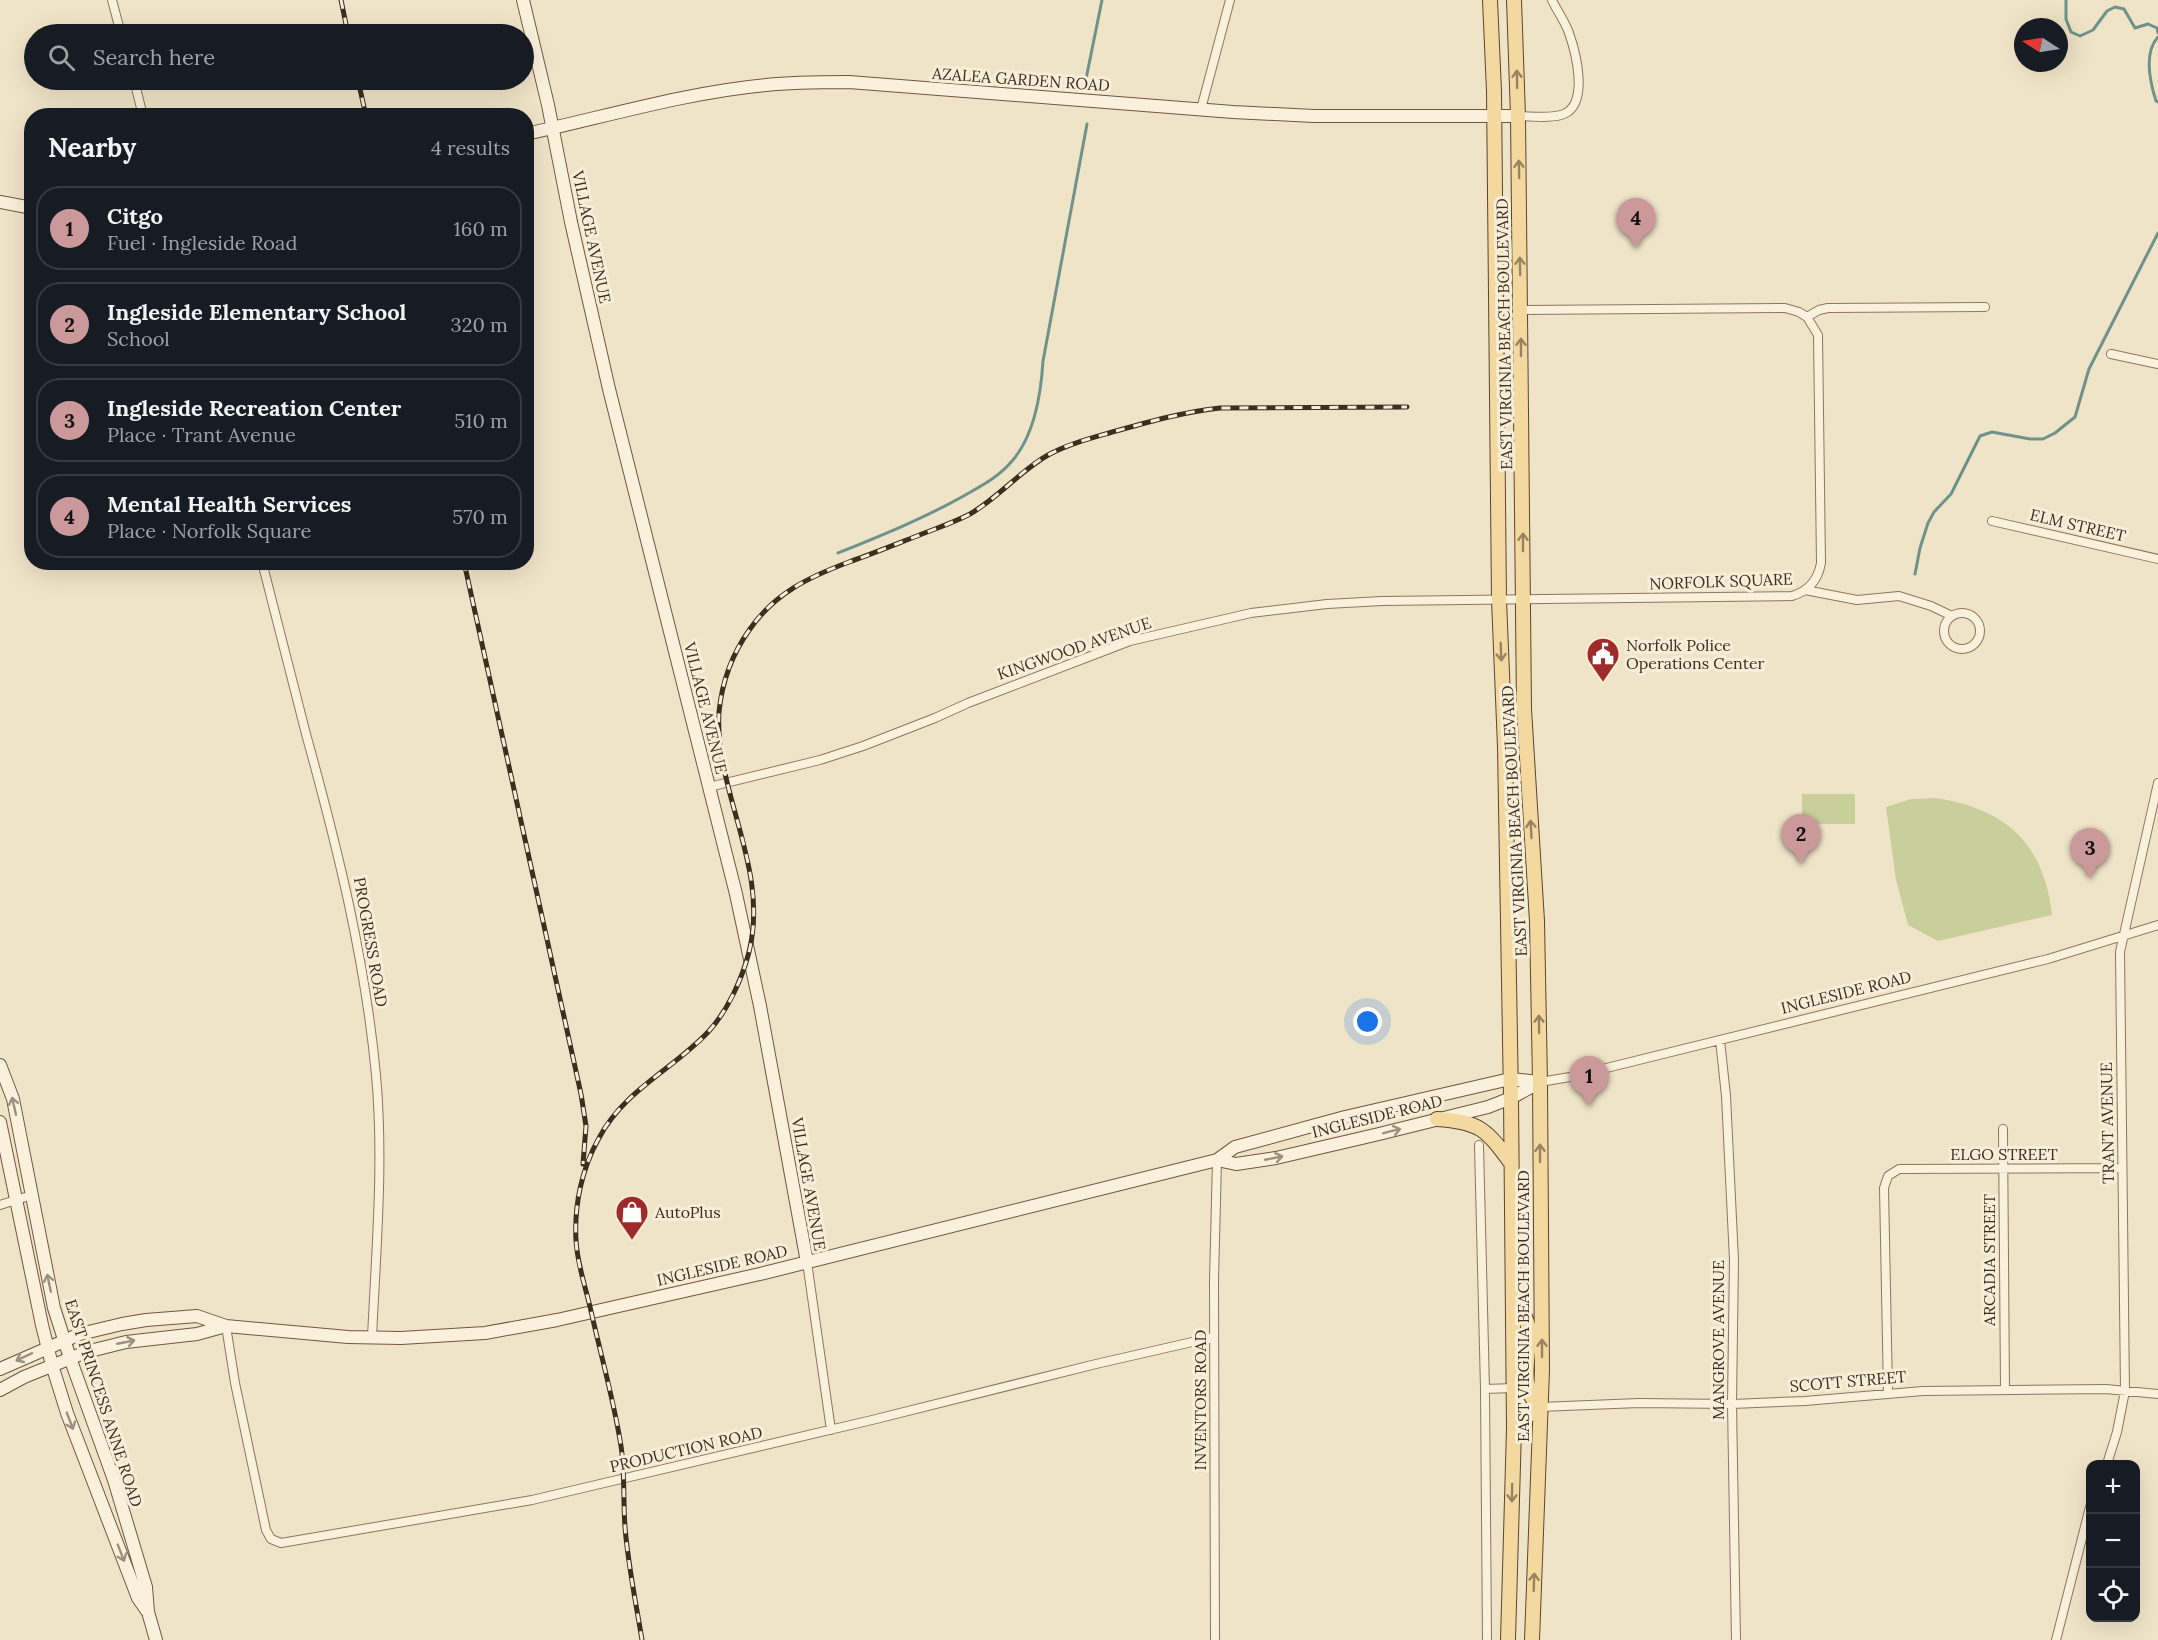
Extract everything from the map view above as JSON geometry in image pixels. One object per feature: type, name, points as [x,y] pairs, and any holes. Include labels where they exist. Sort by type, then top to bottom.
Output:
[{"type":"main road","name":"EAST VIRGINIA BEACH BOULEVARD","points":[[1490,0],[1494,117],[1499,600],[1505,747],[1511,1098],[1514,1434],[1508,1640]]},
{"type":"main road","name":"EAST VIRGINIA BEACH BOULEVARD","points":[[1514,0],[1518,117],[1524,709],[1537,921],[1540,1082],[1542,1370],[1532,1640]]},
{"type":"main road","points":[[1492,44],[1516,42]]},
{"type":"main road","points":[[1437,1119],[1462,1120],[1475,1125],[1493,1139],[1511,1163]]},
{"type":"main road","points":[[1513,1291],[1528,1327],[1527,1387],[1533,1401],[1540,1407],[1529,1414],[1514,1434]]},
{"type":"street","points":[[112,0],[119,24]]},
{"type":"street","name":"VILLAGE AVENUE","points":[[523,0],[529,24]]},
{"type":"street","points":[[1201,109],[1230,0]]},
{"type":"street","points":[[1518,117],[1560,116],[1570,111],[1578,99],[1575,50],[1566,26],[1552,0]]},
{"type":"street","name":"VILLAGE AVENUE","points":[[534,47],[611,399],[736,894],[760,1006],[807,1262],[831,1430]]},
{"type":"street","name":"AZALEA GARDEN ROAD","points":[[534,132],[727,90],[807,82],[860,83],[1314,116],[1518,117]]},
{"type":"street","points":[[136,90],[141,108]]},
{"type":"street","points":[[0,202],[24,206]]},
{"type":"street","points":[[1520,310],[1785,308],[1807,317],[1828,308],[1985,307]]},
{"type":"street","name":"NORFOLK SQUARE","points":[[1499,600],[1792,596],[1806,590],[1817,578],[1821,562],[1818,336],[1807,317]]},
{"type":"street","points":[[2111,354],[2158,364]]},
{"type":"street","name":"ELM STREET","points":[[1992,521],[2158,559]]},
{"type":"street","name":"PROGRESS ROAD","points":[[264,570],[343,875],[360,952],[367,997],[376,1077],[380,1166],[372,1338]]},
{"type":"street","points":[[1806,590],[1857,600],[1899,596],[1931,606],[1952,616],[1965,613],[1979,623],[1979,636],[1973,645],[1961,649],[1950,644],[1945,632],[1947,622],[1952,616]]},
{"type":"street","name":"KINGWOOD AVENUE","points":[[709,787],[820,760],[863,746],[1130,641],[1193,625],[1251,613],[1327,604],[1499,600]]},
{"type":"street","name":"TRANT AVENUE","points":[[2108,1460],[2121,1414],[2124,1391],[2120,952],[2158,783]]},
{"type":"street","name":"INGLESIDE ROAD","points":[[0,1369],[64,1340],[122,1324],[173,1317],[197,1316],[226,1326],[309,1334],[372,1338],[451,1336],[505,1329],[627,1305],[1217,1160],[1235,1147],[1345,1117],[1510,1078],[1540,1082],[1570,1077],[2048,959],[2158,925]]},
{"type":"street","name":"MANGROVE AVENUE","points":[[1720,1040],[1726,1096],[1734,1260],[1732,1404],[1736,1640]]},
{"type":"street","name":"EAST PRINCESS ANNE ROAD","points":[[0,1065],[3,1081],[13,1099],[54,1308],[114,1480],[146,1587],[148,1612],[156,1640]]},
{"type":"street","name":"INGLESIDE ROAD","points":[[1217,1160],[1236,1164],[1276,1158],[1488,1107],[1511,1098],[1540,1082]]},
{"type":"street","name":"EAST PRINCESS ANNE ROAD","points":[[0,1122],[52,1365],[99,1499],[138,1598],[148,1612]]},
{"type":"street","name":"ARCADIA STREET","points":[[2003,1129],[2005,1390]]},
{"type":"street","points":[[1479,1145],[1485,1389],[1487,1640]]},
{"type":"street","name":"INVENTORS ROAD","points":[[1215,1640],[1214,1336],[1217,1160]]},
{"type":"street","name":"ELGO STREET","points":[[1888,1393],[1884,1188],[1888,1176],[1899,1169],[2122,1168]]},
{"type":"street","points":[[0,1205],[32,1194]]},
{"type":"street","name":"INGLESIDE ROAD","points":[[0,1390],[52,1365],[92,1350],[126,1342],[197,1335],[226,1326]]},
{"type":"street","name":"PRODUCTION ROAD","points":[[226,1326],[268,1536],[281,1543],[532,1500],[831,1430],[1214,1336]]},
{"type":"street","name":"EAST VIRGINIA BEACH BOULEVARD","points":[[1485,1389],[1514,1388]]},
{"type":"street","name":"SCOTT STREET","points":[[1540,1407],[1639,1403],[1732,1404],[1805,1401],[1888,1393],[2005,1390],[2106,1389],[2158,1394]]},
{"type":"street","points":[[2056,1640],[2089,1514]]},
{"type":"green space","points":[[1802,794],[1855,794],[1855,824],[1802,824]]},
{"type":"green space","points":[[1936,798],[1961,803],[1983,811],[2001,821],[2017,834],[2030,849],[2040,868],[2048,890],[2052,915],[1938,941],[1908,925],[1896,880],[1886,807],[1911,799]]},
{"type":"waterway","points":[[1086,79],[1102,0]]},
{"type":"waterway","points":[[2066,0],[2066,19],[2071,32],[2080,36],[2093,30],[2107,11],[2115,7],[2124,9],[2135,28],[2148,24],[2157,28],[2158,33]]},
{"type":"waterway","points":[[2158,37],[2153,44],[2149,59],[2150,77],[2158,102]]},
{"type":"waterway","points":[[838,553],[915,521],[960,498],[1001,472],[1020,451],[1031,427],[1041,387],[1043,361],[1087,124]]},
{"type":"waterway","points":[[1915,574],[1928,523],[1934,512],[1951,494],[1980,436],[1992,432],[2043,439],[2055,433],[2075,417],[2089,369],[2158,233]]},
{"type":"railway","points":[[341,0],[346,24]]},
{"type":"railway","points":[[360,90],[364,108]]},
{"type":"railway","points":[[642,1640],[626,1541],[621,1446],[578,1258],[576,1214],[580,1187],[588,1162],[609,1121],[636,1093],[695,1045],[716,1023],[738,983],[749,952],[754,921],[752,890],[725,771],[720,742],[719,712],[729,668],[744,638],[770,605],[807,580],[970,514],[1038,461],[1077,442],[1164,418],[1220,408],[1407,407]]},
{"type":"railway","points":[[466,570],[581,1094],[586,1126],[583,1164]]},
{"type":"place","name":"Mental Health Services","points":[[1636,248]]},
{"type":"place","name":"Norfolk Police Operations Center","points":[[1603,683]]},
{"type":"place","name":"Ingleside Elementary School","points":[[1801,864]]},
{"type":"place","name":"Ingleside Recreation Center","points":[[2090,878]]},
{"type":"place","name":"Citgo","points":[[1589,1106]]},
{"type":"place","name":"AutoPlus","points":[[632,1241]]}]
